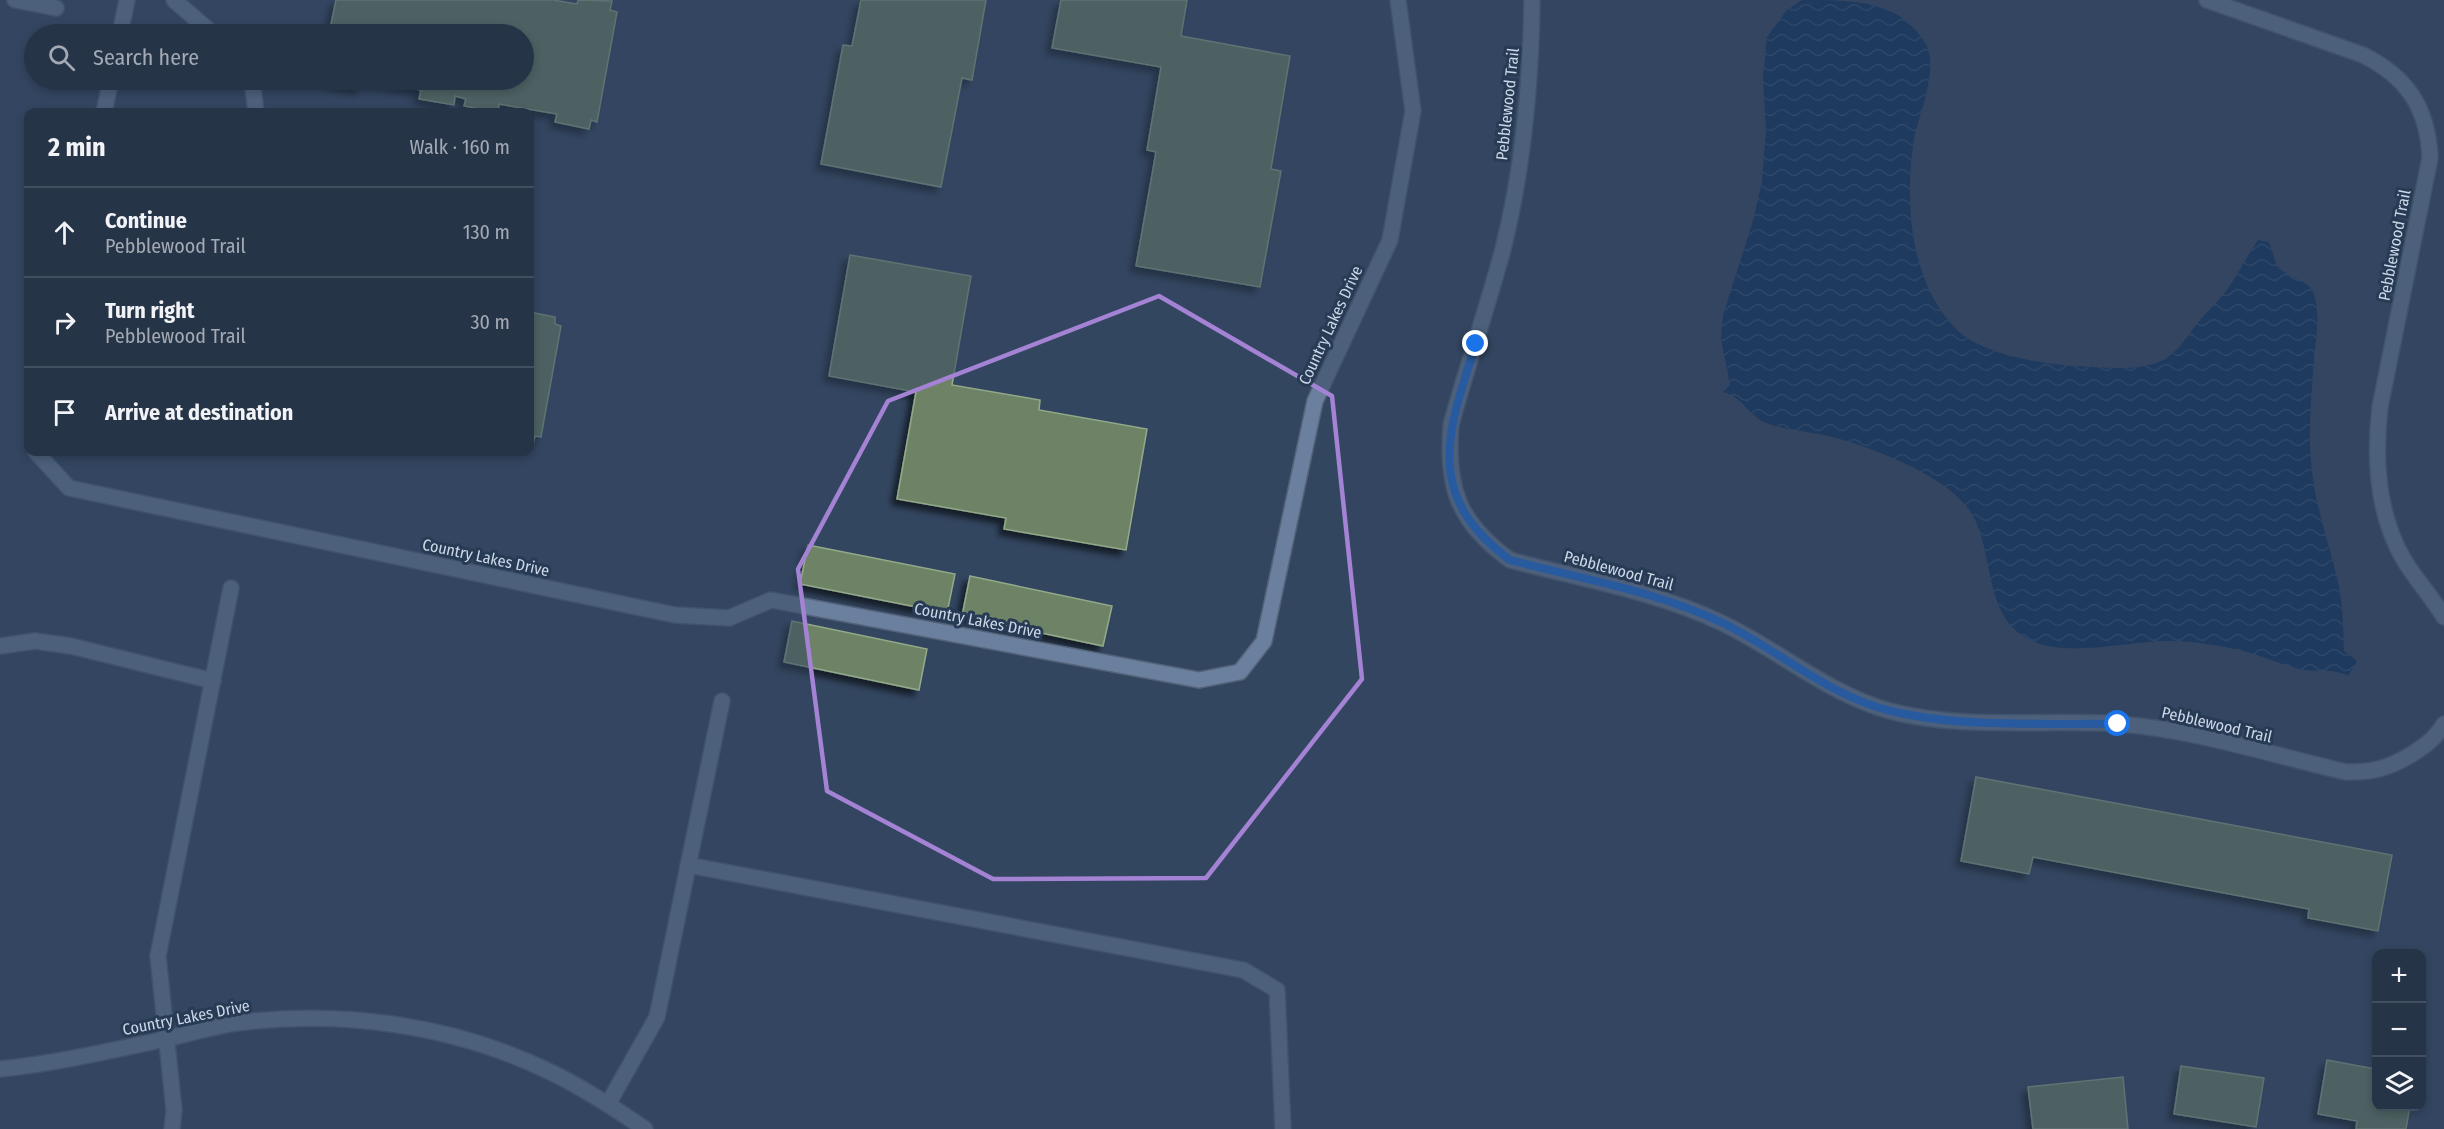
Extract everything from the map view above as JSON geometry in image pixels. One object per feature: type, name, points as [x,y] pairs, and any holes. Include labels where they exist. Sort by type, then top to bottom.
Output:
[{"type":"street","points":[[15,0],[56,8]]},
{"type":"street","points":[[122,24],[127,0]]},
{"type":"street","points":[[174,0],[202,24]]},
{"type":"street","name":"Country Lakes Drive","points":[[40,456],[69,488],[675,615],[729,618],[771,600],[1199,680],[1240,672],[1264,641],[1315,401],[1390,240],[1413,111],[1398,0]]},
{"type":"street","name":"Pebblewood Trail","points":[[1532,0],[1532,47],[1522,148],[1503,247],[1451,425],[1449,451],[1452,488],[1468,520],[1490,545],[1510,560],[1666,600],[1710,618],[1761,643],[1818,680],[1856,700],[1892,711],[1960,721],[2118,724],[2157,728],[2346,772],[2373,771],[2396,764],[2421,747],[2441,730],[2444,724]]},
{"type":"street","name":"Pebblewood Trail","points":[[2207,0],[2380,63],[2407,88],[2425,121],[2430,158],[2380,407],[2376,446],[2379,485],[2388,523],[2404,559],[2444,617]]},
{"type":"street","points":[[105,108],[109,90]]},
{"type":"street","points":[[253,90],[256,108]]},
{"type":"street","points":[[172,1129],[174,1110],[158,956],[231,588]]},
{"type":"street","points":[[0,646],[35,641],[71,646],[213,681]]},
{"type":"street","points":[[608,1104],[657,1017],[722,700]]},
{"type":"street","points":[[688,865],[1243,970],[1277,990],[1283,1129]]},
{"type":"street","name":"Country Lakes Drive","points":[[0,1069],[48,1064],[235,1024],[325,1018],[383,1023],[410,1027],[495,1049],[544,1069],[608,1104],[645,1129]]},
{"type":"highlighted area","points":[[1159,296],[1332,396],[1362,679],[1206,878],[993,879],[827,791],[798,569],[888,401]]},
{"type":"water","points":[[1802,0],[1858,2],[1890,11],[1904,19],[1917,31],[1927,46],[1930,56],[1929,80],[1914,139],[1911,163],[1911,215],[1914,241],[1920,267],[1929,290],[1942,312],[1958,331],[1969,339],[1997,352],[2061,365],[2128,368],[2159,362],[2176,351],[2223,294],[2258,240],[2268,242],[2278,267],[2313,291],[2317,335],[2311,410],[2311,462],[2318,508],[2340,591],[2344,651],[2357,661],[2348,676],[2329,671],[2299,669],[2243,651],[2215,645],[2167,641],[2096,648],[2059,648],[2028,639],[2013,628],[2003,614],[1996,598],[1978,527],[1970,511],[1943,485],[1904,463],[1861,446],[1841,439],[1766,423],[1730,394],[1723,392],[1730,385],[1721,339],[1723,315],[1753,221],[1762,182],[1766,130],[1763,78],[1767,37],[1787,10]]},
{"type":"building","points":[[336,0],[553,0],[577,4],[578,0],[612,1],[610,10],[617,12],[597,122],[591,120],[589,129],[555,122],[557,114],[534,110],[534,108],[499,104],[498,108],[475,108],[464,106],[466,99],[455,96],[454,105],[419,99],[421,90],[534,90],[534,24],[331,24]]},
{"type":"building","points":[[861,0],[986,0],[972,80],[962,78],[941,187],[821,164],[843,45],[852,46]]},
{"type":"building","points":[[1061,0],[1187,0],[1181,36],[1290,56],[1271,169],[1281,171],[1260,287],[1136,266],[1156,152],[1147,150],[1161,67],[1052,48]]},
{"type":"building","points":[[850,255],[971,276],[952,385],[1040,400],[1039,410],[1147,429],[1126,550],[1004,529],[1006,518],[897,499],[916,392],[829,376]]},
{"type":"building","points":[[534,313],[555,317],[555,324],[561,326],[541,437],[535,436],[534,440]]},
{"type":"building","points":[[808,545],[955,574],[947,613],[800,584]]},
{"type":"building","points":[[970,576],[1112,606],[1103,646],[962,616]]},
{"type":"building","points":[[792,621],[927,649],[919,690],[784,662]]},
{"type":"building","points":[[1976,777],[2392,855],[2378,931],[2308,918],[2309,909],[2033,857],[2029,874],[1961,861]]},
{"type":"building","points":[[2327,1060],[2372,1068],[2372,1111],[2409,1111],[2406,1129],[2356,1129],[2357,1121],[2318,1114]]},
{"type":"building","points":[[2181,1066],[2264,1078],[2256,1127],[2174,1114]]},
{"type":"building","points":[[2123,1077],[2128,1129],[2033,1129],[2028,1087]]},
{"type":"route","points":[[1476,344],[1451,425],[1449,451],[1452,488],[1468,520],[1490,545],[1510,560],[1666,600],[1721,622],[1761,643],[1818,680],[1856,700],[1892,711],[1960,721],[2118,724]]}]
